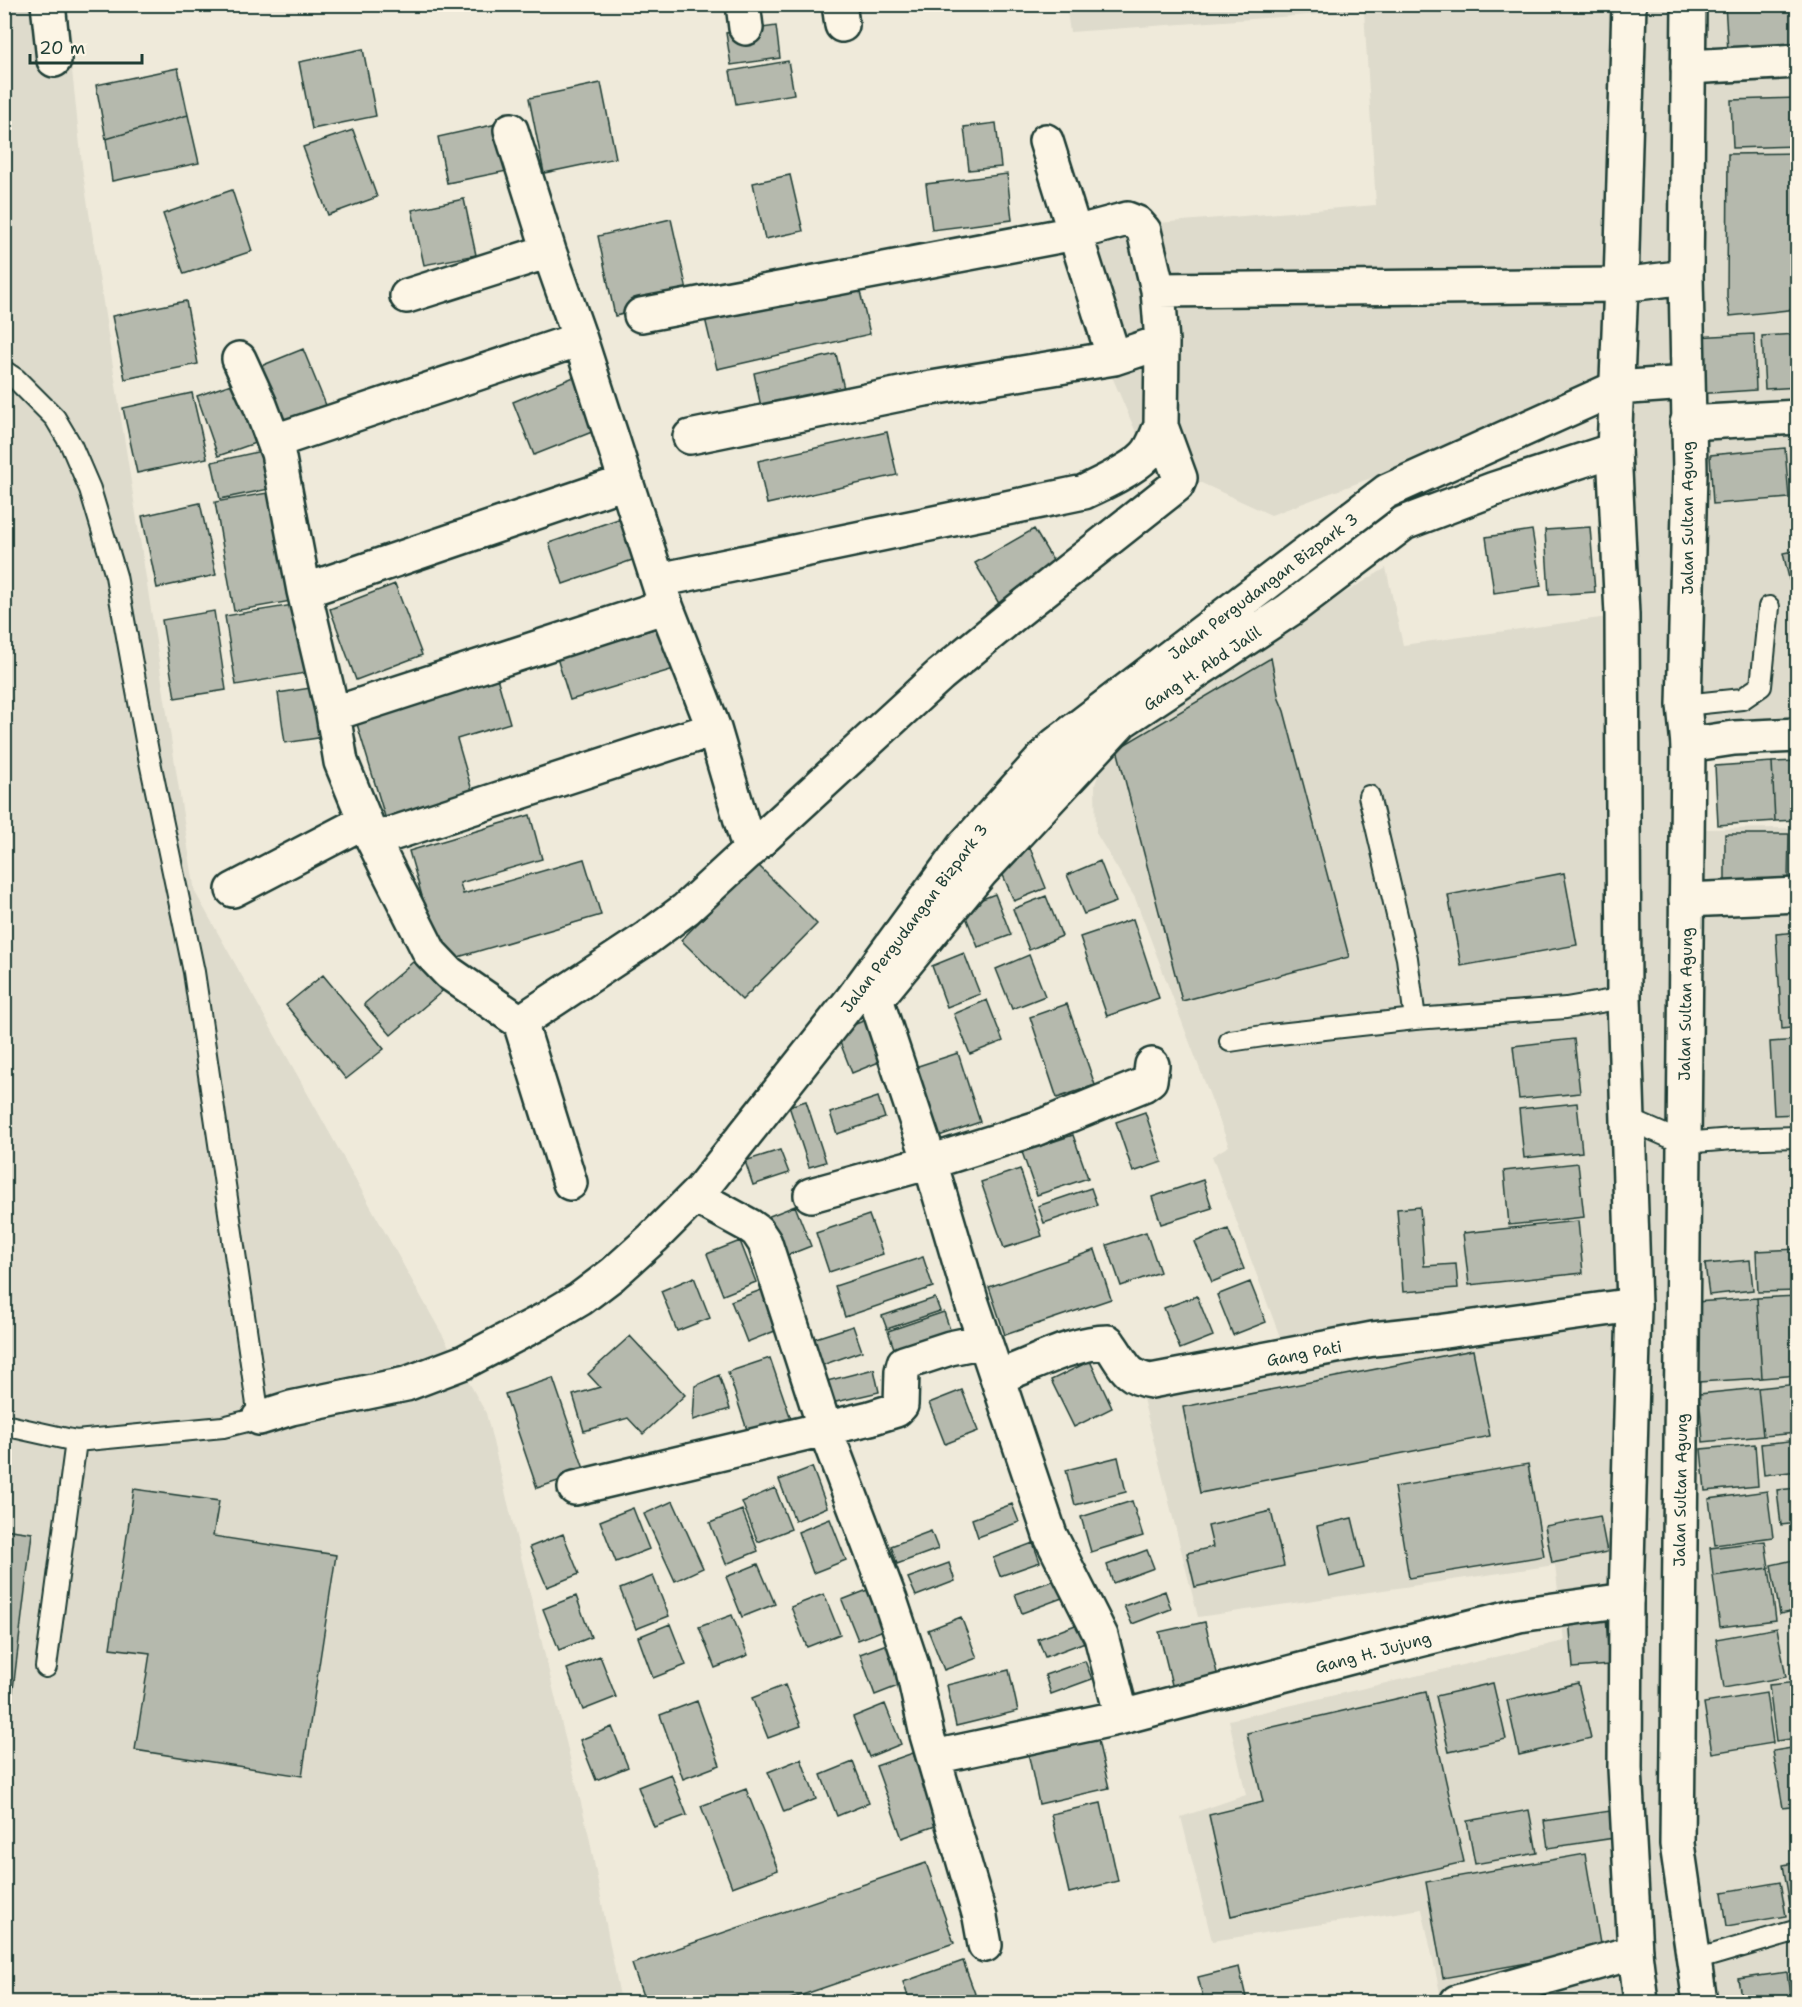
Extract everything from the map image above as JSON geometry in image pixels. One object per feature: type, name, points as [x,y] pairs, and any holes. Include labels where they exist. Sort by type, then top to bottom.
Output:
[{"type":"main road","points":[[48,4],[54,60]]},
{"type":"main road","points":[[1629,4],[1614,450],[1623,615],[1624,998],[1634,1305],[1626,1600],[1625,1768],[1635,1952],[1641,2002]]},
{"type":"main road","name":"Jalan Sultan Agung","points":[[1689,4],[1686,278],[1690,472],[1684,705],[1688,745],[1677,1844],[1700,2002]]},
{"type":"main road","points":[[1689,67],[1797,61]]},
{"type":"main road","points":[[511,130],[625,482],[663,593],[714,729],[750,851]]},
{"type":"main road","points":[[1046,141],[1114,358]]},
{"type":"main road","points":[[520,1022],[647,938],[686,909],[940,675],[1177,485],[1180,478],[1161,426],[1162,342],[1158,290],[1144,231],[1137,223],[1127,219],[1075,233],[642,315]]},
{"type":"main road","points":[[408,296],[549,251]]},
{"type":"main road","points":[[1158,290],[1621,285],[1686,278]]},
{"type":"main road","points":[[275,441],[580,339]]},
{"type":"main road","points":[[690,437],[925,389],[1114,358],[1162,342]]},
{"type":"main road","points":[[238,358],[275,441],[304,591],[333,714],[341,762],[369,830],[430,953],[442,967],[520,1022],[570,1183]]},
{"type":"main road","points":[[1616,388],[1687,383]]},
{"type":"main road","name":"Jalan Pergudangan Bizpark 3","points":[[259,1418],[291,1408],[406,1384],[464,1362],[548,1318],[580,1299],[614,1274],[695,1196],[853,998],[964,846],[1055,745],[1387,491],[1616,388]]},
{"type":"main road","points":[[1688,423],[1797,417]]},
{"type":"main road","points":[[333,714],[663,593],[1084,492],[1106,482],[1144,458],[1161,426]]},
{"type":"main road","name":"Gang H. Abd Jalil","points":[[930,1162],[878,1005],[878,997],[981,872],[1122,721],[1289,610],[1404,523],[1494,489],[1614,450]]},
{"type":"main road","points":[[304,591],[625,482]]},
{"type":"main road","points":[[233,890],[369,830],[714,729]]},
{"type":"main road","points":[[1688,745],[1734,738],[1797,735]]},
{"type":"main road","points":[[1686,900],[1797,895]]},
{"type":"main road","points":[[811,1195],[930,1162],[1035,1129],[1143,1085],[1150,1080],[1152,1065]]},
{"type":"main road","points":[[930,1162],[967,1289],[1050,1535],[1101,1636],[1122,1717]]},
{"type":"main road","points":[[695,1196],[750,1226],[761,1237],[775,1272],[825,1429],[890,1600],[912,1666],[922,1716],[980,1917],[985,1945]]},
{"type":"main road","name":"Gang Pati","points":[[997,1377],[1091,1343],[1108,1342],[1130,1374],[1138,1379],[1151,1381],[1373,1339],[1634,1305]]},
{"type":"main road","points":[[575,1488],[870,1418],[899,1408],[904,1363],[950,1348],[984,1341]]},
{"type":"main road","name":"Gang H. Jujung","points":[[934,1757],[1122,1717],[1498,1620],[1550,1610],[1626,1600]]},
{"type":"main road","points":[[1457,2002],[1635,1952]]},
{"type":"lane","points":[[4,371],[55,418],[71,445],[90,489],[116,576],[149,757],[194,972],[259,1418],[223,1427],[76,1441],[4,1425]]},
{"type":"lane","points":[[1684,705],[1742,699],[1761,686],[1769,607]]},
{"type":"lane","points":[[1369,796],[1407,958],[1415,1019]]},
{"type":"lane","points":[[1230,1041],[1415,1019],[1566,1008],[1624,998]]},
{"type":"lane","points":[[1628,1119],[1683,1143],[1797,1137]]},
{"type":"lane","points":[[46,1667],[76,1441]]},
{"type":"lane","points":[[1695,1960],[1797,1930]]},
{"type":"shaded area","points":[[65,4],[83,174],[195,892],[486,1413],[589,1836],[621,2002],[5,2002],[4,5]]},
{"type":"shaded area","points":[[1066,5],[1797,5],[1797,744],[1699,755],[1703,829],[1797,828],[1797,2002],[1442,2002],[1422,1909],[1212,1941],[1181,1817],[1246,1795],[1229,1720],[1564,1641],[1555,1565],[1198,1617],[1138,1379],[1280,1337],[1212,1156],[1229,1146],[1135,898],[1096,833],[1095,785],[1110,735],[1386,568],[1403,645],[1622,615],[1615,388],[1271,515],[1147,458],[1050,232],[1376,205],[1364,11],[1070,32]]},
{"type":"building","points":[[1725,4],[1798,4],[1798,46],[1728,51]]},
{"type":"building","points":[[776,26],[780,58],[731,65],[726,33]]},
{"type":"building","points":[[363,49],[376,116],[312,129],[299,62]]},
{"type":"building","points":[[788,61],[794,94],[736,104],[730,71]]},
{"type":"building","points":[[178,68],[188,115],[106,139],[96,85]]},
{"type":"building","points":[[601,83],[616,158],[544,173],[529,98]]},
{"type":"building","points":[[1798,98],[1798,146],[1733,148],[1731,100]]},
{"type":"building","points":[[188,115],[199,163],[112,181],[106,139]]},
{"type":"building","points":[[996,123],[1001,167],[969,170],[964,127]]},
{"type":"building","points":[[497,124],[507,171],[447,183],[438,137]]},
{"type":"building","points":[[353,130],[377,197],[328,215],[303,147]]},
{"type":"building","points":[[1798,153],[1798,309],[1730,316],[1727,297],[1728,154]]},
{"type":"building","points":[[1007,174],[1012,220],[932,230],[926,184]]},
{"type":"building","points":[[790,175],[803,231],[765,239],[753,183]]},
{"type":"building","points":[[232,190],[252,251],[184,274],[163,214]]},
{"type":"building","points":[[464,199],[476,255],[424,265],[412,210]]},
{"type":"building","points":[[671,219],[689,299],[615,316],[598,236]]},
{"type":"building","points":[[857,279],[870,334],[717,369],[704,314]]},
{"type":"building","points":[[186,301],[198,364],[125,379],[112,316]]},
{"type":"building","points":[[1754,334],[1756,390],[1695,394],[1693,337]]},
{"type":"building","points":[[1798,334],[1798,387],[1765,389],[1762,336]]},
{"type":"building","points":[[303,349],[328,410],[286,428],[261,366]]},
{"type":"building","points":[[836,354],[845,393],[762,412],[754,373]]},
{"type":"building","points":[[581,374],[602,428],[534,455],[513,402]]},
{"type":"building","points":[[234,383],[255,443],[218,456],[197,396]]},
{"type":"building","points":[[192,393],[207,458],[137,473],[123,408]]},
{"type":"building","points":[[887,432],[897,475],[767,504],[758,461]]},
{"type":"building","points":[[1785,448],[1789,498],[1713,504],[1710,455]]},
{"type":"building","points":[[266,450],[274,488],[220,499],[212,462]]},
{"type":"building","points":[[279,491],[297,600],[234,611],[215,502]]},
{"type":"building","points":[[200,503],[216,575],[157,588],[142,516]]},
{"type":"building","points":[[630,515],[644,556],[563,584],[549,543]]},
{"type":"building","points":[[1590,527],[1595,592],[1549,595],[1545,530]]},
{"type":"building","points":[[1034,529],[1060,572],[1001,607],[975,563]]},
{"type":"building","points":[[1532,530],[1541,586],[1494,593],[1486,537]]},
{"type":"building","points":[[1798,550],[1798,616],[1783,553]]},
{"type":"building","points":[[395,584],[422,655],[356,680],[330,609]]},
{"type":"building","points":[[299,604],[311,672],[236,685],[225,616]]},
{"type":"building","points":[[214,611],[226,690],[175,698],[162,620]]},
{"type":"building","points":[[661,627],[674,669],[570,700],[557,658]]},
{"type":"building","points":[[1271,658],[1279,699],[1349,957],[1182,1001],[1117,749]]},
{"type":"building","points":[[496,674],[510,723],[457,739],[473,794],[386,820],[354,714]]},
{"type":"building","points":[[317,687],[324,737],[285,743],[278,693]]},
{"type":"building","points":[[1798,761],[1798,820],[1775,821],[1772,762]]},
{"type":"building","points":[[1772,762],[1775,821],[1718,825],[1715,766]]},
{"type":"building","points":[[530,815],[542,859],[460,883],[463,894],[584,859],[601,915],[441,962],[409,851]]},
{"type":"building","points":[[1725,834],[1789,834],[1788,884],[1725,884]]},
{"type":"building","points":[[1030,848],[1046,888],[1014,901],[997,861]]},
{"type":"building","points":[[1100,861],[1116,902],[1084,914],[1067,875]]},
{"type":"building","points":[[757,864],[817,924],[742,1000],[681,940]]},
{"type":"building","points":[[1564,873],[1577,945],[1461,966],[1448,895]]},
{"type":"building","points":[[995,894],[1011,935],[978,947],[962,907]]},
{"type":"building","points":[[1046,896],[1062,936],[1029,950],[1013,909]]},
{"type":"building","points":[[1133,919],[1159,998],[1107,1016],[1080,937]]},
{"type":"building","points":[[1798,932],[1798,1027],[1782,1029],[1776,934]]},
{"type":"building","points":[[964,953],[980,994],[947,1007],[932,966]]},
{"type":"building","points":[[1029,955],[1045,996],[1012,1009],[996,969]]},
{"type":"building","points":[[420,956],[447,987],[391,1035],[364,1004]]},
{"type":"building","points":[[323,975],[384,1049],[346,1079],[286,1005]]},
{"type":"building","points":[[987,1000],[1003,1041],[970,1054],[954,1014]]},
{"type":"building","points":[[1067,1004],[1095,1085],[1057,1098],[1030,1017]]},
{"type":"building","points":[[868,1019],[884,1060],[852,1073],[836,1032]]},
{"type":"building","points":[[1574,1039],[1580,1093],[1519,1099],[1513,1046]]},
{"type":"building","points":[[1798,1040],[1798,1114],[1774,1115],[1770,1042]]},
{"type":"building","points":[[958,1053],[980,1122],[933,1138],[909,1069]]},
{"type":"building","points":[[878,1097],[885,1118],[837,1134],[830,1113]]},
{"type":"building","points":[[806,1101],[826,1162],[809,1167],[789,1106]]},
{"type":"building","points":[[1577,1103],[1582,1152],[1524,1158],[1519,1109]]},
{"type":"building","points":[[1145,1112],[1162,1162],[1133,1172],[1116,1122]]},
{"type":"building","points":[[1073,1135],[1088,1178],[1037,1195],[1022,1152]]},
{"type":"building","points":[[780,1150],[789,1173],[753,1185],[745,1161]]},
{"type":"building","points":[[1578,1163],[1584,1217],[1509,1225],[1504,1171]]},
{"type":"building","points":[[1020,1169],[1042,1236],[1004,1248],[981,1182]]},
{"type":"building","points":[[1203,1180],[1212,1208],[1161,1224],[1152,1197]]},
{"type":"building","points":[[1091,1188],[1097,1205],[1044,1223],[1038,1206]]},
{"type":"building","points":[[795,1206],[811,1246],[778,1259],[762,1219]]},
{"type":"building","points":[[1420,1207],[1424,1266],[1456,1264],[1458,1288],[1403,1292],[1397,1209]]},
{"type":"building","points":[[869,1215],[883,1254],[829,1272],[816,1233]]},
{"type":"building","points":[[1578,1221],[1583,1273],[1469,1285],[1463,1233]]},
{"type":"building","points":[[1228,1229],[1244,1269],[1212,1282],[1195,1242]]},
{"type":"building","points":[[1146,1232],[1160,1272],[1121,1286],[1107,1245]]},
{"type":"building","points":[[740,1241],[756,1282],[723,1295],[707,1254]]},
{"type":"building","points":[[1798,1249],[1798,1291],[1758,1292],[1756,1251]]},
{"type":"building","points":[[1095,1250],[1111,1299],[1005,1335],[989,1287]]},
{"type":"building","points":[[923,1257],[933,1287],[845,1317],[835,1286]]},
{"type":"building","points":[[1750,1260],[1753,1290],[1709,1295],[1705,1264]]},
{"type":"building","points":[[694,1277],[710,1318],[677,1331],[661,1291]]},
{"type":"building","points":[[1250,1282],[1266,1322],[1233,1335],[1217,1295]]},
{"type":"building","points":[[764,1289],[780,1329],[747,1342],[731,1301]]},
{"type":"building","points":[[1197,1296],[1213,1336],[1180,1349],[1164,1308]]},
{"type":"building","points":[[1798,1296],[1798,1375],[1762,1378],[1757,1298]]},
{"type":"building","points":[[935,1298],[940,1311],[887,1329],[882,1316]]},
{"type":"building","points":[[1757,1298],[1762,1378],[1699,1382],[1695,1302]]},
{"type":"building","points":[[944,1312],[955,1344],[899,1363],[888,1331]]},
{"type":"building","points":[[853,1326],[862,1351],[811,1369],[803,1342]]},
{"type":"building","points":[[630,1336],[685,1395],[643,1434],[628,1418],[584,1431],[573,1395],[600,1387],[588,1374]]},
{"type":"building","points":[[1473,1350],[1490,1436],[1200,1493],[1183,1407]]},
{"type":"building","points":[[770,1358],[792,1422],[749,1436],[728,1372]]},
{"type":"building","points":[[1090,1361],[1112,1408],[1074,1427],[1051,1380]]},
{"type":"building","points":[[874,1369],[879,1392],[827,1404],[823,1382]]},
{"type":"building","points":[[719,1375],[730,1409],[693,1420],[695,1386]]},
{"type":"building","points":[[553,1378],[585,1472],[537,1488],[505,1394]]},
{"type":"building","points":[[1798,1384],[1798,1433],[1763,1436],[1758,1388]]},
{"type":"building","points":[[1758,1388],[1763,1436],[1703,1442],[1699,1394]]},
{"type":"building","points":[[962,1390],[978,1431],[945,1444],[929,1403]]},
{"type":"building","points":[[1798,1440],[1798,1471],[1764,1475],[1761,1444]]},
{"type":"building","points":[[1755,1444],[1758,1486],[1705,1491],[1701,1449]]},
{"type":"building","points":[[1118,1457],[1126,1492],[1075,1505],[1066,1470]]},
{"type":"building","points":[[1528,1464],[1544,1556],[1409,1578],[1394,1487]]},
{"type":"building","points":[[812,1467],[827,1507],[795,1521],[779,1480]]},
{"type":"building","points":[[775,1488],[791,1529],[758,1542],[742,1502]]},
{"type":"building","points":[[1798,1488],[1798,1523],[1781,1525],[1777,1490]]},
{"type":"building","points":[[134,1489],[219,1501],[213,1536],[336,1555],[302,1776],[135,1750],[150,1653],[110,1648]]},
{"type":"building","points":[[1767,1491],[1773,1537],[1715,1545],[1709,1499]]},
{"type":"building","points":[[673,1501],[703,1568],[675,1581],[644,1514]]},
{"type":"building","points":[[1132,1501],[1143,1536],[1091,1552],[1081,1517]]},
{"type":"building","points":[[1012,1504],[1019,1522],[978,1537],[972,1519]]},
{"type":"building","points":[[633,1508],[649,1549],[616,1562],[600,1521]]},
{"type":"building","points":[[742,1510],[758,1551],[726,1564],[710,1523]]},
{"type":"building","points":[[1271,1511],[1284,1566],[1195,1587],[1187,1553],[1213,1547],[1208,1526]]},
{"type":"building","points":[[1600,1516],[1607,1552],[1552,1563],[1545,1526]]},
{"type":"building","points":[[1352,1518],[1364,1568],[1329,1577],[1317,1526]]},
{"type":"building","points":[[830,1519],[846,1560],[813,1573],[798,1532]]},
{"type":"building","points":[[4,1529],[32,1533],[7,1739],[4,1738]]},
{"type":"building","points":[[931,1531],[938,1549],[897,1564],[891,1546]]},
{"type":"building","points":[[563,1534],[579,1574],[547,1587],[530,1547]]},
{"type":"building","points":[[1765,1541],[1769,1568],[1713,1576],[1710,1548]]},
{"type":"building","points":[[1033,1543],[1040,1562],[1000,1576],[993,1558]]},
{"type":"building","points":[[1147,1550],[1154,1568],[1113,1583],[1107,1565]]},
{"type":"building","points":[[1798,1559],[1798,1610],[1780,1614],[1771,1565]]},
{"type":"building","points":[[949,1563],[955,1581],[916,1596],[908,1578]]},
{"type":"building","points":[[758,1564],[775,1604],[742,1617],[726,1577]]},
{"type":"building","points":[[1769,1568],[1776,1620],[1720,1627],[1713,1576]]},
{"type":"building","points":[[653,1576],[669,1616],[636,1629],[620,1589]]},
{"type":"building","points":[[1055,1580],[1062,1598],[1022,1613],[1015,1594]]},
{"type":"building","points":[[875,1587],[891,1627],[858,1640],[842,1600]]},
{"type":"building","points":[[1165,1591],[1171,1609],[1132,1624],[1124,1606]]},
{"type":"building","points":[[824,1594],[840,1634],[807,1647],[791,1607]]},
{"type":"building","points":[[576,1596],[591,1637],[559,1650],[543,1609]]},
{"type":"building","points":[[732,1615],[748,1655],[715,1668],[699,1627]]},
{"type":"building","points":[[1606,1615],[1609,1665],[1573,1668],[1569,1617]]},
{"type":"building","points":[[961,1617],[977,1658],[944,1670],[928,1630]]},
{"type":"building","points":[[1205,1622],[1220,1686],[1175,1697],[1159,1632]]},
{"type":"building","points":[[670,1624],[686,1665],[653,1678],[638,1637]]},
{"type":"building","points":[[1078,1624],[1085,1642],[1045,1657],[1038,1639]]},
{"type":"building","points":[[1777,1628],[1786,1677],[1724,1688],[1716,1639]]},
{"type":"building","points":[[892,1642],[908,1682],[875,1695],[860,1654]]},
{"type":"building","points":[[600,1656],[616,1697],[583,1710],[567,1669]]},
{"type":"building","points":[[1085,1661],[1092,1679],[1051,1694],[1045,1675]]},
{"type":"building","points":[[1009,1670],[1018,1711],[956,1726],[947,1685]]},
{"type":"building","points":[[1798,1682],[1798,1738],[1776,1741],[1769,1685]]},
{"type":"building","points":[[1493,1683],[1506,1739],[1449,1752],[1436,1696]]},
{"type":"building","points":[[1578,1683],[1591,1738],[1519,1755],[1507,1700]]},
{"type":"building","points":[[785,1685],[801,1726],[768,1738],[752,1698]]},
{"type":"building","points":[[1426,1692],[1464,1862],[1231,1916],[1209,1815],[1263,1802],[1247,1733]]},
{"type":"building","points":[[1766,1693],[1773,1743],[1712,1753],[1704,1703]]},
{"type":"building","points":[[697,1701],[720,1765],[683,1779],[660,1715]]},
{"type":"building","points":[[885,1704],[901,1744],[869,1757],[853,1717]]},
{"type":"building","points":[[612,1727],[628,1767],[596,1780],[580,1740]]},
{"type":"building","points":[[1096,1732],[1109,1788],[1039,1804],[1027,1748]]},
{"type":"building","points":[[1798,1747],[1798,1806],[1783,1808],[1773,1751]]},
{"type":"building","points":[[913,1753],[938,1825],[902,1838],[876,1766]]},
{"type":"building","points":[[801,1759],[816,1799],[784,1812],[768,1772]]},
{"type":"building","points":[[853,1762],[869,1803],[837,1816],[821,1775]]},
{"type":"building","points":[[671,1774],[687,1815],[654,1827],[638,1787]]},
{"type":"building","points":[[746,1789],[778,1870],[732,1887],[701,1806]]},
{"type":"building","points":[[1101,1803],[1118,1881],[1069,1893],[1051,1814]]},
{"type":"building","points":[[1529,1810],[1537,1853],[1475,1864],[1467,1821]]},
{"type":"building","points":[[1610,1811],[1614,1838],[1548,1848],[1544,1821]]},
{"type":"building","points":[[1585,1854],[1601,1950],[1443,1978],[1426,1882]]},
{"type":"building","points":[[1798,1862],[1798,1903],[1790,1904],[1783,1865]]},
{"type":"building","points":[[926,1863],[954,1943],[782,2002],[645,2002],[632,1964]]},
{"type":"building","points":[[1780,1882],[1786,1916],[1727,1926],[1722,1892]]},
{"type":"building","points":[[963,1961],[978,2002],[910,2002],[903,1982]]},
{"type":"building","points":[[1239,1967],[1247,2002],[1204,2002],[1198,1977]]},
{"type":"building","points":[[1787,1972],[1791,2002],[1742,2002],[1738,1979]]},
{"type":"building","points":[[1798,1974],[1798,2002],[1794,2002],[1790,1975]]}]
